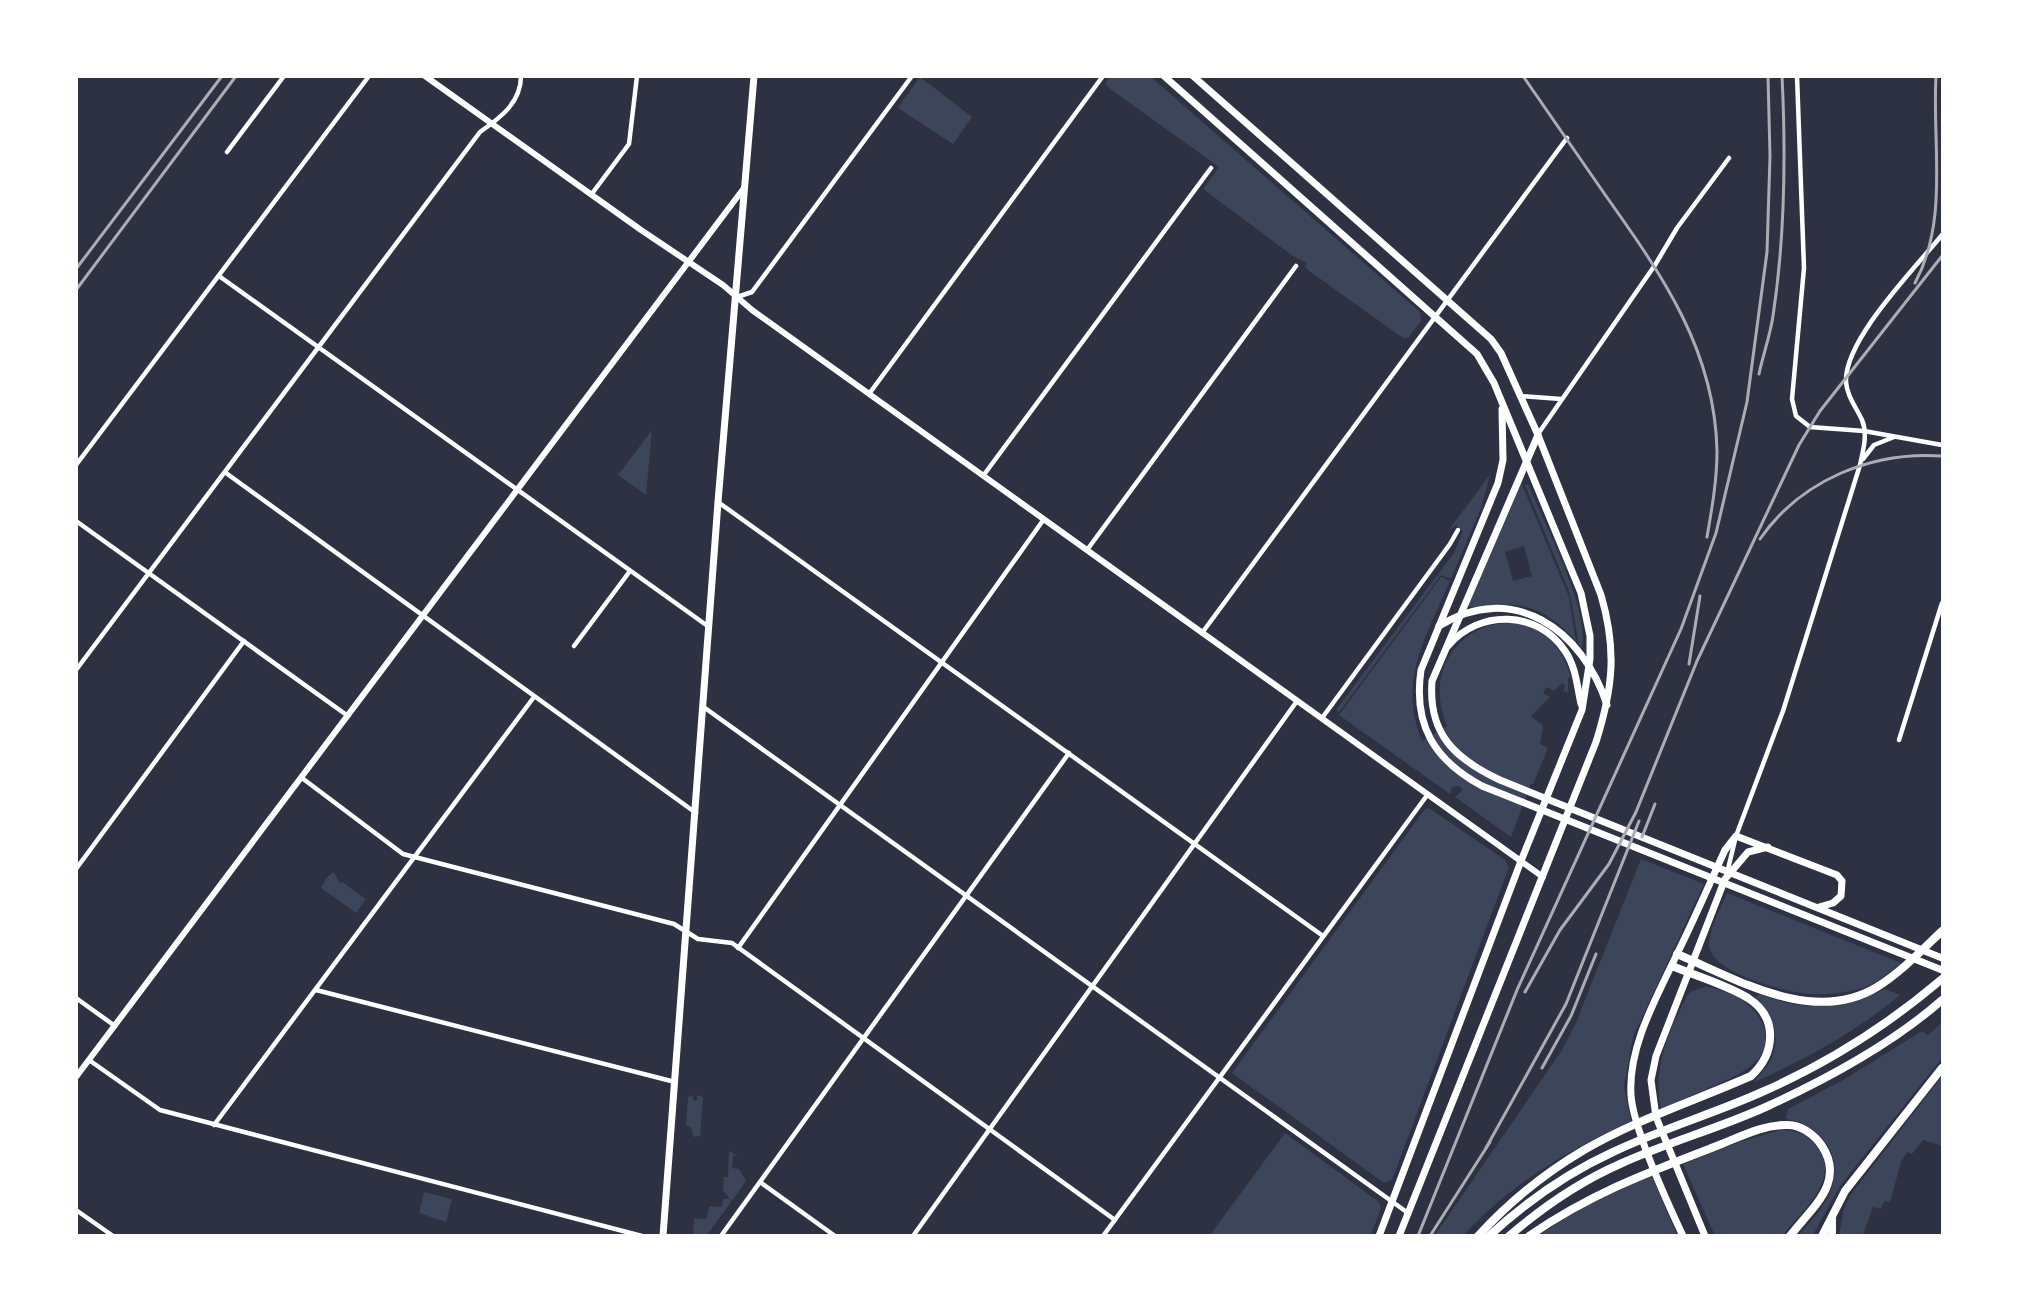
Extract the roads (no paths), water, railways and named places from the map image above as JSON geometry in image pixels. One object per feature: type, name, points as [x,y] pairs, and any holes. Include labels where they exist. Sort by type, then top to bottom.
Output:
[{"type":"highway","points":[[1677,954],[1785,998],[1818,1002],[1864,993],[1876,987],[1904,966],[1942,931]]},
{"type":"highway","points":[[1478,1236],[1518,1197],[1555,1168],[1608,1137],[1751,1076],[1768,1056],[1772,1040],[1769,1024],[1749,999],[1672,966]]},
{"type":"highway","points":[[1489,1236],[1533,1199],[1572,1173],[1614,1151],[1764,1092],[1841,1051],[1899,1012],[1942,979]]},
{"type":"highway","points":[[1509,1236],[1544,1206],[1619,1164],[1766,1106],[1829,1075],[1912,1023],[1942,1000]]},
{"type":"highway","points":[[1822,1236],[1845,1191],[1942,1068]]},
{"type":"highway","points":[[1529,1236],[1568,1209],[1626,1181],[1776,1125],[1792,1125],[1819,1141],[1830,1164],[1828,1188],[1790,1236]]},
{"type":"highway","points":[[1832,1217],[1832,1236]]},
{"type":"main road","points":[[663,1236],[705,708],[718,502],[754,76]]},
{"type":"main road","points":[[1164,76],[1436,315],[1485,364],[1581,593],[1590,636],[1589,666],[1582,710],[1521,861],[1378,1236]]},
{"type":"main road","points":[[1193,76],[1491,339],[1501,353],[1538,435],[1601,595],[1608,620],[1613,659],[1607,707],[1596,742],[1399,1236]]},
{"type":"main road","points":[[1502,403],[1503,460],[1491,507],[1421,670],[1418,693],[1420,710],[1428,735],[1438,753],[1466,777],[1942,970]]},
{"type":"main road","points":[[1538,435],[1525,460],[1432,681],[1432,705],[1447,742],[1455,752],[1482,771],[1942,958]]},
{"type":"main road","points":[[1439,626],[1459,614],[1502,609],[1533,614],[1562,632],[1589,666],[1600,685],[1607,707]]},
{"type":"main road","points":[[1443,653],[1461,633],[1487,621],[1502,618],[1533,624],[1556,639],[1565,651],[1575,675],[1582,710]]},
{"type":"main road","points":[[1683,1236],[1640,1129],[1631,1097],[1631,1069],[1640,1039],[1725,850],[1736,836],[1770,847],[1837,875],[1842,881],[1841,896],[1833,903],[1818,907]]},
{"type":"main road","points":[[1705,1236],[1656,1117],[1651,1080],[1656,1056],[1725,879],[1748,852],[1770,847]]},
{"type":"street","points":[[227,152],[284,76]]},
{"type":"street","points":[[76,465],[369,76]]},
{"type":"street","points":[[425,76],[737,297],[868,394],[1543,877]]},
{"type":"street","points":[[76,670],[480,132],[502,116],[517,97],[521,76]]},
{"type":"street","points":[[591,195],[629,144],[637,76]]},
{"type":"street","points":[[737,297],[752,292],[912,76]]},
{"type":"street","points":[[868,394],[1103,76]]},
{"type":"street","points":[[1797,76],[1804,268],[1794,410],[1800,420],[1810,427],[1864,431],[1942,445]]},
{"type":"street","points":[[1202,633],[1567,138]]},
{"type":"street","points":[[1538,435],[1655,265],[1677,228],[1729,158]]},
{"type":"street","points":[[983,476],[1211,168]]},
{"type":"street","points":[[76,1077],[744,188]]},
{"type":"street","points":[[1725,879],[1736,836],[1781,717],[1861,461],[1863,422],[1846,387],[1850,354],[1865,330],[1942,235]]},
{"type":"street","points":[[1087,550],[1296,266]]},
{"type":"street","points":[[219,276],[709,627]]},
{"type":"street","points":[[1520,396],[1561,399]]},
{"type":"street","points":[[1861,461],[1874,445],[1895,437]]},
{"type":"street","points":[[226,473],[696,813]]},
{"type":"street","points":[[718,502],[1323,936]]},
{"type":"street","points":[[738,948],[1044,519]]},
{"type":"street","points":[[76,521],[348,716]]},
{"type":"street","points":[[1322,718],[1458,530]]},
{"type":"street","points":[[574,646],[630,571]]},
{"type":"street","points":[[1899,740],[1942,603]]},
{"type":"street","points":[[76,868],[244,641]]},
{"type":"street","points":[[214,1125],[534,697]]},
{"type":"street","points":[[913,1236],[1297,701]]},
{"type":"street","points":[[705,708],[1408,1213]]},
{"type":"street","points":[[722,1236],[1069,753]]},
{"type":"street","points":[[302,778],[403,854],[674,924],[698,939],[732,944],[1115,1220]]},
{"type":"street","points":[[1103,1236],[1428,794]]},
{"type":"street","points":[[316,990],[675,1082]]},
{"type":"street","points":[[76,998],[115,1026]]},
{"type":"street","points":[[89,1060],[160,1110],[642,1236]]},
{"type":"street","points":[[760,1182],[835,1236]]},
{"type":"street","points":[[76,1210],[112,1236]]},
{"type":"railway","points":[[76,269],[222,76]]},
{"type":"railway","points":[[76,290],[236,76]]},
{"type":"railway","points":[[1523,76],[1647,255],[1682,315],[1696,347],[1707,380],[1714,414],[1717,451],[1707,537]]},
{"type":"railway","points":[[1418,1236],[1517,990],[1681,629],[1716,533],[1747,402],[1767,252],[1770,156],[1768,76]]},
{"type":"railway","points":[[1759,374],[1772,323],[1780,256],[1784,166],[1782,76]]},
{"type":"railway","points":[[1915,283],[1926,259],[1936,208],[1936,76]]},
{"type":"railway","points":[[1525,992],[1560,930],[1609,864],[1636,812],[1697,661],[1799,445],[1820,411],[1942,256]]},
{"type":"railway","points":[[1760,539],[1796,500],[1817,485],[1840,473],[1890,459],[1942,456]]},
{"type":"railway","points":[[1689,664],[1700,596]]},
{"type":"railway","points":[[1642,837],[1655,804]]},
{"type":"railway","points":[[1486,1148],[1566,1004],[1639,821]]},
{"type":"railway","points":[[1542,1068],[1571,1016],[1596,954]]},
{"type":"railway","points":[[1430,1236],[1490,1142]]}]
